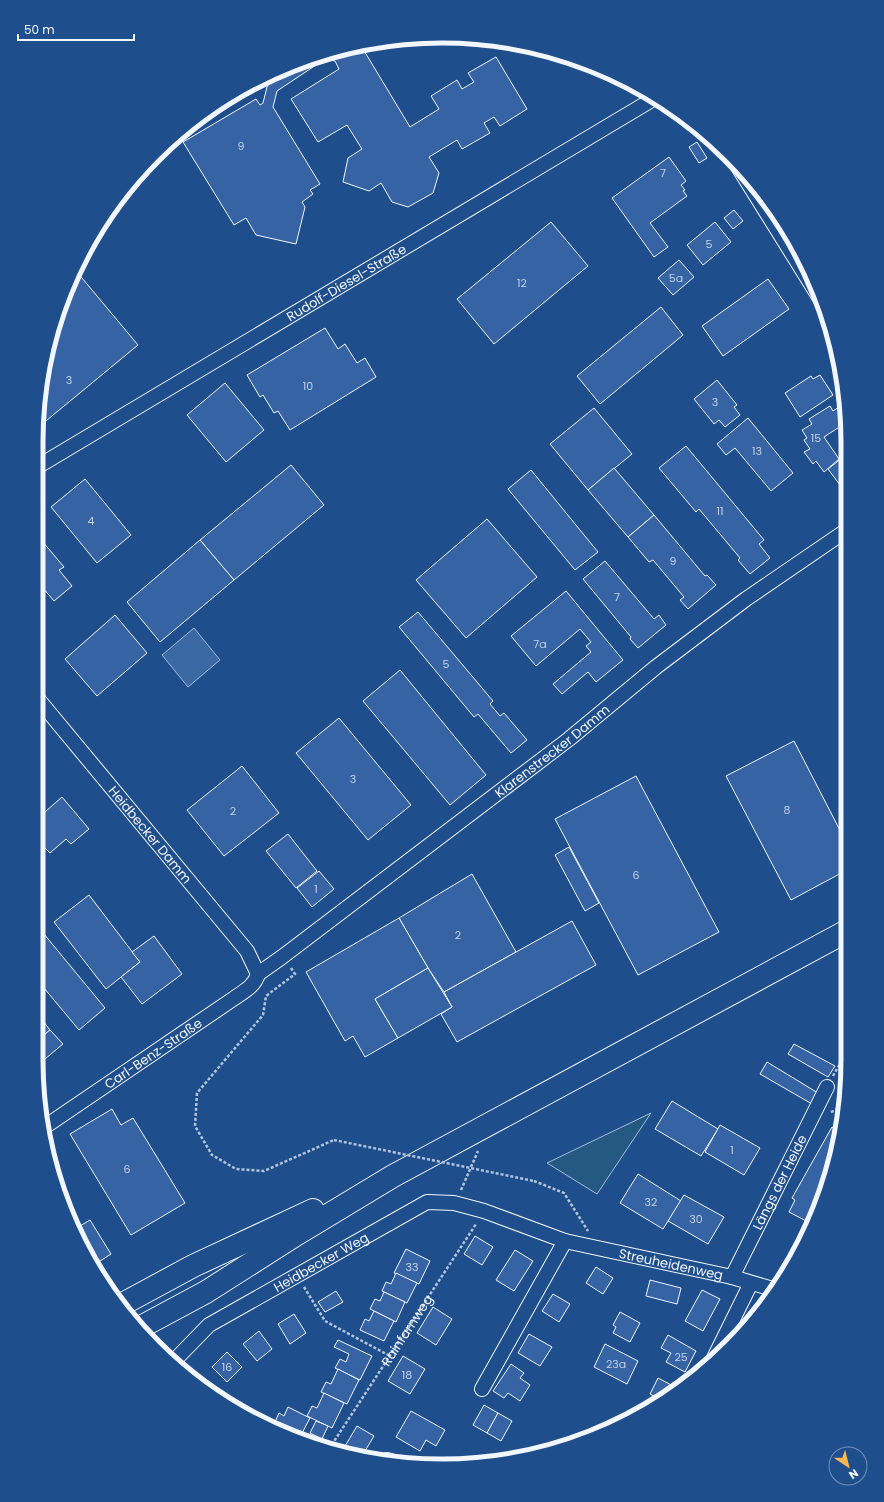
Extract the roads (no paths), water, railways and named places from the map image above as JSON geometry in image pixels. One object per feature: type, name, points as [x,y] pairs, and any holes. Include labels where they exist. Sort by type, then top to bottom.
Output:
[{"type":"main road","points":[[144,1325],[206,1292],[297,1234],[393,1176],[841,934]]},
{"type":"main road","points":[[125,1303],[192,1266],[291,1220],[393,1176]]},
{"type":"street","name":"Rudolf-Diesel-Straße","points":[[43,463],[650,101]]},
{"type":"street","points":[[755,195],[801,267]]},
{"type":"street","name":"Klarenstrecker Damm","points":[[258,974],[569,739],[656,667],[746,599],[841,534]]},
{"type":"street","name":"Heidbecker Damm","points":[[43,705],[247,951],[258,974]]},
{"type":"street","name":"Carl-Benz-Straße","points":[[48,1124],[234,999],[253,984],[258,974]]},
{"type":"street","name":"Längs der Heide","points":[[732,1277],[827,1087]]},
{"type":"street","name":"Heidbecker Weg","points":[[177,1358],[209,1325],[427,1202],[454,1203],[484,1212]]},
{"type":"street","name":"Streuheidenweg","points":[[484,1212],[565,1241],[732,1277],[770,1288]]},
{"type":"street","points":[[482,1389],[565,1241]]},
{"type":"street","points":[[720,1346],[751,1283]]}]
